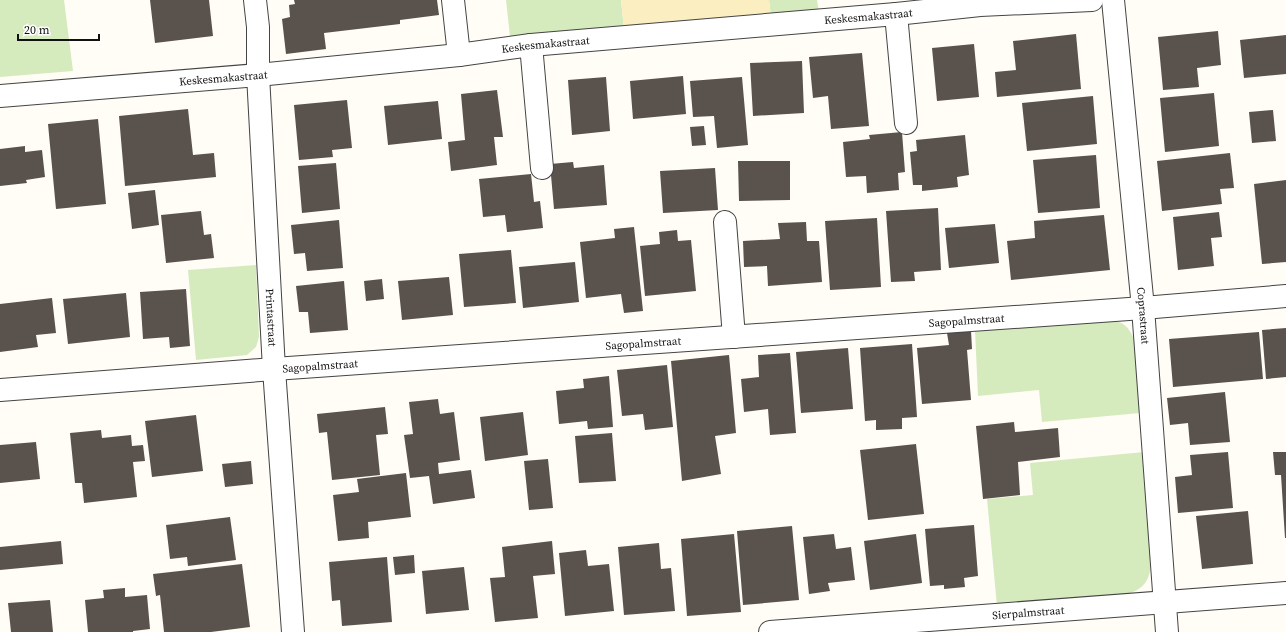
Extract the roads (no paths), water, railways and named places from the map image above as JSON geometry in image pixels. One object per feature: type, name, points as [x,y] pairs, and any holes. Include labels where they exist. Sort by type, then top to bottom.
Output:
[{"type":"street","name":"Printastraat","points":[[255,0],[258,27],[258,75],[274,369],[293,632]]},
{"type":"street","points":[[453,0],[458,55]]},
{"type":"street","name":"Keskesmakastraat","points":[[0,96],[258,75],[458,55],[531,45],[896,14],[980,3],[1092,0]]},
{"type":"street","name":"Coprastraat","points":[[1113,0],[1143,308],[1167,632]]},
{"type":"street","points":[[896,14],[906,123]]},
{"type":"street","points":[[531,45],[542,168]]},
{"type":"street","points":[[725,222],[734,337]]},
{"type":"street","name":"Sagopalmstraat","points":[[0,390],[274,369],[1143,308],[1286,296]]},
{"type":"street","name":"Sierpalmstraat","points":[[770,632],[1286,593]]}]
